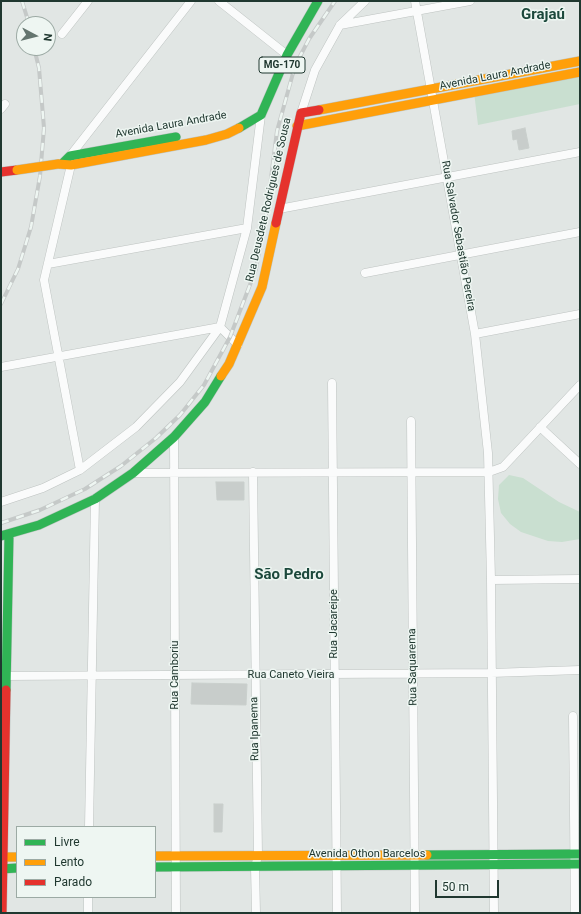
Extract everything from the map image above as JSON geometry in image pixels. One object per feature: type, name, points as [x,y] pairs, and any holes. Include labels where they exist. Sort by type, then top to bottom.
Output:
[{"type":"street","points":[[62,34],[88,1]]},
{"type":"street","points":[[80,470],[44,280],[48,264],[64,164],[191,1]]},
{"type":"street","points":[[219,1],[287,55]]},
{"type":"street","name":"Rua Deusdete Rodrigues de Sousa","points":[[5,536],[39,525],[95,499],[133,473],[174,437],[205,402],[229,364],[262,287],[297,126],[314,70],[340,25],[365,1]]},
{"type":"street","name":"Rua Salvador Sebastião Pereira","points":[[415,1],[448,177],[475,334],[489,472],[494,913]]},
{"type":"street","points":[[340,25],[470,1]]},
{"type":"street","name":"MG-170","points":[[261,115],[287,55],[315,4]]},
{"type":"street","name":"Avenida Laura Andrade","points":[[301,113],[580,61]]},
{"type":"street","name":"Avenida Laura Andrade","points":[[297,126],[580,72]]},
{"type":"street","points":[[244,125],[261,115]]},
{"type":"street","points":[[1,502],[43,488],[80,470],[136,427],[180,382],[220,327],[247,228],[261,115]]},
{"type":"street","name":"Avenida Laura Andrade","points":[[70,156],[227,126],[244,125]]},
{"type":"street","name":"Avenida Laura Andrade","points":[[3,173],[206,140],[227,134],[244,125]]},
{"type":"street","points":[[279,209],[580,152]]},
{"type":"street","points":[[48,264],[247,228]]},
{"type":"street","points":[[365,273],[580,232]]},
{"type":"street","points":[[475,334],[580,314]]},
{"type":"street","points":[[220,327],[238,345]]},
{"type":"street","points":[[1,366],[220,327]]},
{"type":"street","name":"Rua Jacareipe","points":[[332,383],[337,913]]},
{"type":"street","points":[[133,473],[489,472],[503,467],[580,385]]},
{"type":"street","name":"Rua Saquarema","points":[[411,421],[415,913]]},
{"type":"street","points":[[540,427],[580,464]]},
{"type":"street","name":"Rua Camboriu","points":[[174,437],[176,913]]},
{"type":"street","name":"Rua Ipanema","points":[[253,472],[254,675],[258,856],[255,867],[256,913]]},
{"type":"street","points":[[89,826],[95,499]]},
{"type":"street","points":[[2,913],[5,536]]},
{"type":"street","points":[[491,580],[580,579]]},
{"type":"street","name":"Rua Caneto Vieira","points":[[4,676],[335,675],[580,670]]},
{"type":"street","points":[[573,716],[578,854],[575,913]]},
{"type":"street","name":"Avenida Othon Barcelos","points":[[156,856],[578,854]]},
{"type":"street","points":[[2,857],[16,857]]},
{"type":"street","name":"Avenida Othon Barcelos","points":[[156,867],[578,864]]},
{"type":"street","points":[[2,868],[16,868]]},
{"type":"street","points":[[88,898],[88,913]]},
{"type":"green space","points":[[580,72],[580,104],[478,125],[474,92]]},
{"type":"green space","points":[[509,475],[523,478],[559,502],[580,512],[580,539],[562,542],[548,541],[521,532],[510,524],[501,513],[498,499],[499,485]]},
{"type":"building","points":[[525,128],[529,148],[519,150],[517,139],[513,140],[512,131]]},
{"type":"building","points":[[216,482],[244,482],[244,500],[217,500]]},
{"type":"building","points":[[192,683],[247,684],[246,705],[191,704]]},
{"type":"building","points":[[214,804],[223,804],[222,832],[214,832]]},
{"type":"railway","points":[[22,1],[27,16]]},
{"type":"railway","points":[[1,523],[40,510],[85,489],[121,466],[156,438],[180,415],[204,385],[230,337],[256,269],[268,202],[277,131],[295,66],[309,39],[335,1]]},
{"type":"railway","points":[[1,304],[18,269],[31,227],[40,176],[44,128],[39,68],[36,56]]},
{"type":"traffic: fast","points":[[239,128],[261,115],[287,55],[318,1]]},
{"type":"traffic: fast","points":[[63,163],[70,156],[176,137]]},
{"type":"traffic: fast","points":[[1,536],[39,525],[95,499],[133,473],[174,437],[205,402],[221,376]]},
{"type":"traffic: fast","points":[[6,690],[9,535]]},
{"type":"traffic: fast","points":[[427,855],[580,854]]},
{"type":"traffic: fast","points":[[156,867],[580,864]]},
{"type":"traffic: fast","points":[[1,869],[16,868]]},
{"type":"traffic: slow","points":[[319,110],[580,61]]},
{"type":"traffic: slow","points":[[297,126],[580,72]]},
{"type":"traffic: slow","points":[[58,164],[71,165],[206,140],[227,134],[239,128]]},
{"type":"traffic: slow","points":[[17,170],[58,164]]},
{"type":"traffic: slow","points":[[221,376],[229,364],[262,287],[276,223]]},
{"type":"traffic: slow","points":[[156,856],[427,855]]},
{"type":"traffic: slow","points":[[1,857],[16,857]]},
{"type":"traffic: jam","points":[[276,223],[301,113],[319,110]]},
{"type":"traffic: jam","points":[[1,172],[17,170]]},
{"type":"traffic: jam","points":[[2,913],[6,690]]},
{"type":"district","name":"Grajaú","points":[[543,15]]},
{"type":"district","name":"São Pedro","points":[[289,575]]}]
